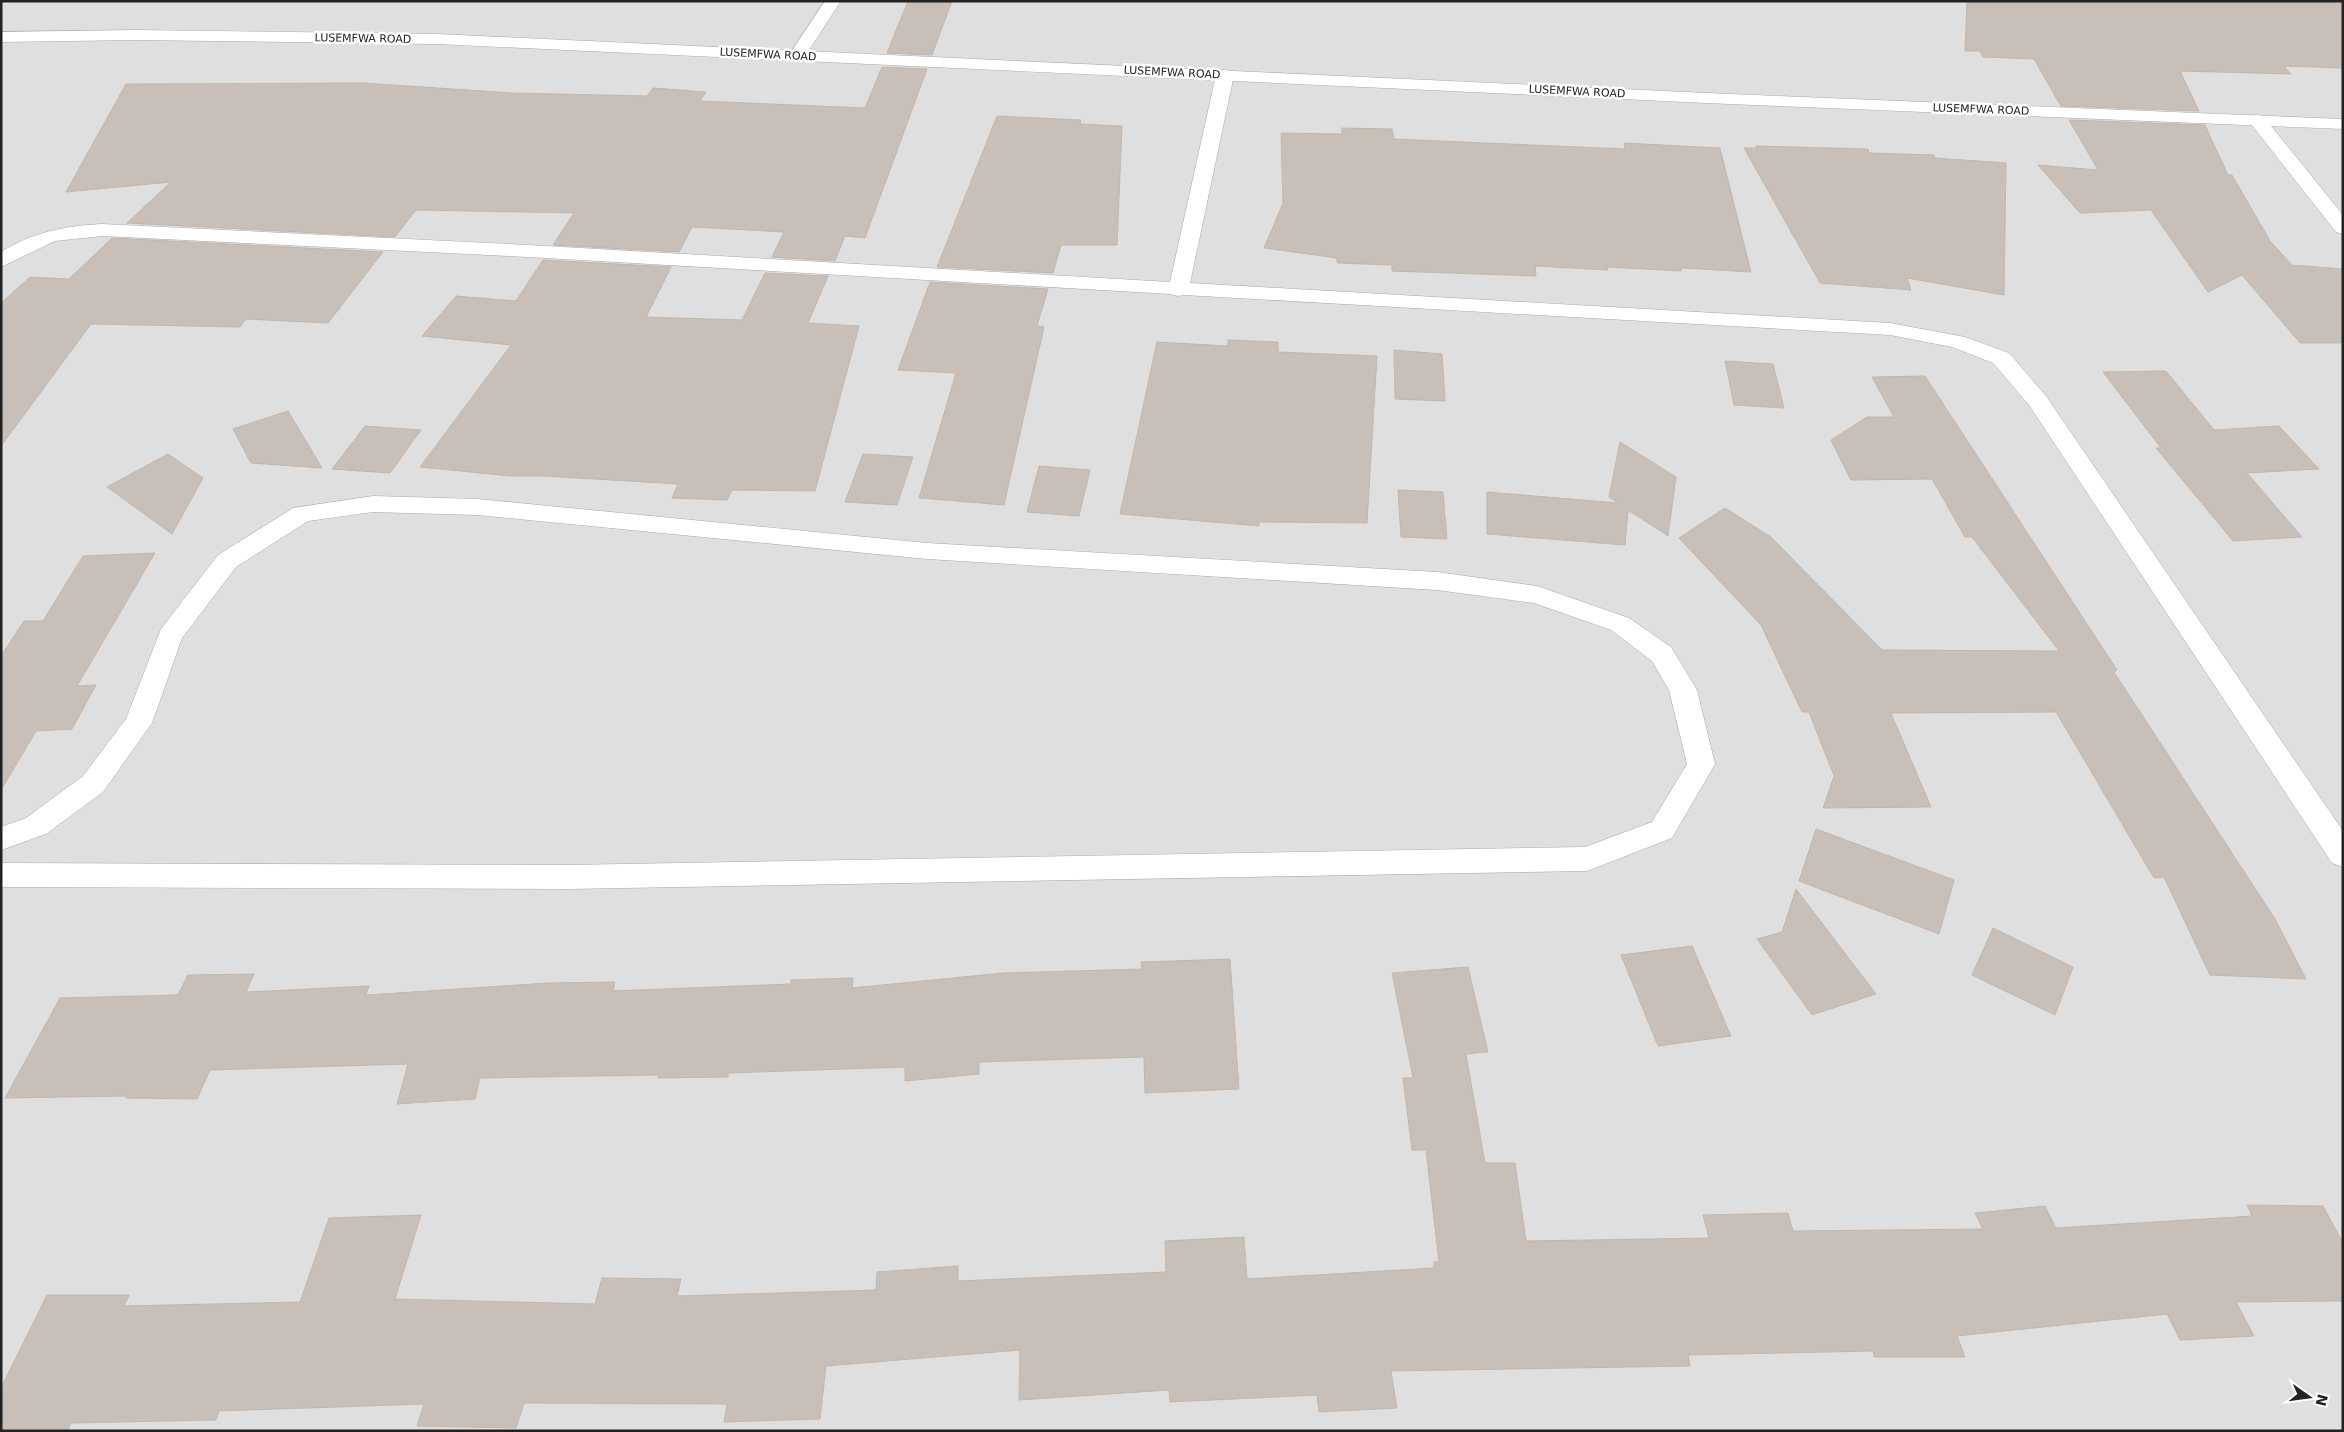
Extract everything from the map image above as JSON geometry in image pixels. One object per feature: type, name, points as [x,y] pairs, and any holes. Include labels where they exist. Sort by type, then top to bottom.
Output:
[{"type":"street","points":[[797,55],[833,1]]},
{"type":"street","name":"LUSEMFWA ROAD","points":[[1,37],[135,35],[438,39],[1739,99],[2343,124]]},
{"type":"street","points":[[1178,290],[1225,74]]},
{"type":"street","points":[[2257,120],[2343,228]]},
{"type":"street","points":[[1,260],[29,242],[61,232],[102,230],[528,251],[1178,290],[1890,329],[1957,342],[2001,358],[2038,401],[2343,855]]},
{"type":"street","points":[[1,839],[36,826],[93,784],[138,723],[170,635],[227,560],[302,514],[373,504],[478,507],[927,551],[1437,581],[1537,595],[1620,624],[1662,654],[1683,690],[1701,764],[1662,830],[1587,859],[567,877],[1,875]]},
{"type":"shaded area","points":[[1,1],[2343,1],[2343,1431],[1,1431]]},
{"type":"building","points":[[908,1],[952,1],[932,55],[887,53]]},
{"type":"building","points":[[1967,1],[2343,1],[2343,68],[2284,66],[2291,74],[2180,71],[2199,111],[2061,106],[2034,59],[1983,57],[1980,51],[1965,51]]},
{"type":"building","points":[[882,67],[927,69],[865,238],[845,236],[835,261],[772,257],[784,232],[692,227],[679,252],[553,245],[574,213],[416,210],[395,237],[127,223],[171,182],[66,192],[126,84],[363,83],[513,93],[647,96],[653,88],[706,92],[700,101],[865,108]]},
{"type":"building","points":[[997,116],[1081,120],[1080,124],[1122,126],[1117,245],[1061,245],[1053,273],[937,267]]},
{"type":"building","points":[[2069,120],[2205,125],[2228,175],[2232,175],[2270,241],[2292,265],[2343,269],[2343,343],[2300,343],[2242,275],[2208,292],[2151,210],[2080,213],[2038,165],[2098,170]]},
{"type":"building","points":[[1342,128],[1392,129],[1394,139],[1625,149],[1624,143],[1720,148],[1751,272],[1681,268],[1681,271],[1535,266],[1536,276],[1392,271],[1392,265],[1337,263],[1337,258],[1264,248],[1283,203],[1281,133],[1342,134]]},
{"type":"building","points":[[1756,146],[1868,149],[1869,153],[1934,155],[1935,158],[2006,163],[2004,295],[1907,278],[1911,290],[1820,283],[1744,148],[1757,148]]},
{"type":"building","points":[[112,238],[383,252],[328,323],[246,319],[240,327],[91,324],[1,446],[1,303],[30,277],[69,279]]},
{"type":"building","points":[[543,260],[671,267],[646,317],[742,320],[765,273],[828,276],[808,323],[859,326],[815,491],[732,490],[727,500],[672,498],[678,484],[544,476],[510,476],[420,467],[511,345],[422,336],[456,296],[516,301]]},
{"type":"building","points":[[930,282],[1048,289],[1037,326],[1044,327],[1004,505],[919,498],[956,373],[898,370]]},
{"type":"building","points":[[1228,340],[1278,342],[1278,352],[1377,356],[1367,523],[1259,522],[1259,526],[1120,514],[1157,342],[1228,346]]},
{"type":"building","points":[[1394,350],[1442,354],[1445,401],[1395,399]]},
{"type":"building","points":[[1725,361],[1773,364],[1784,408],[1734,405]]},
{"type":"building","points":[[2166,371],[2214,430],[2279,426],[2319,469],[2247,473],[2302,537],[2233,541],[2156,448],[2161,448],[2103,372]]},
{"type":"building","points":[[1925,376],[2117,670],[2114,672],[2275,919],[2306,979],[2210,975],[2164,877],[2154,878],[2056,712],[1891,713],[1931,807],[1823,808],[1834,776],[1809,712],[1802,712],[1761,625],[1679,538],[1725,508],[1771,537],[1882,650],[2059,651],[1972,537],[1965,537],[1932,479],[1851,480],[1831,440],[1867,417],[1894,417],[1872,377]]},
{"type":"building","points":[[288,411],[322,468],[251,463],[233,429]]},
{"type":"building","points":[[365,426],[421,430],[390,473],[332,469]]},
{"type":"building","points":[[1620,442],[1676,477],[1668,536],[1628,510],[1625,545],[1487,534],[1487,492],[1618,503],[1609,497]]},
{"type":"building","points":[[168,454],[203,478],[172,534],[107,487]]},
{"type":"building","points":[[863,454],[913,457],[897,505],[845,502]]},
{"type":"building","points":[[1039,466],[1090,470],[1079,516],[1027,512]]},
{"type":"building","points":[[1398,490],[1443,492],[1447,539],[1401,537]]},
{"type":"building","points":[[155,553],[77,686],[96,685],[72,729],[36,731],[1,790],[1,656],[24,621],[43,621],[83,556]]},
{"type":"building","points":[[1816,829],[1954,880],[1939,934],[1799,881]]},
{"type":"building","points":[[1796,889],[1876,994],[1812,1015],[1757,939],[1782,932]]},
{"type":"building","points":[[1993,928],[2073,967],[2055,1015],[1972,975]]},
{"type":"building","points":[[1692,946],[1731,1036],[1658,1046],[1621,955]]},
{"type":"building","points":[[1230,959],[1239,1089],[1145,1093],[1144,1057],[979,1062],[979,1074],[905,1081],[905,1067],[728,1073],[728,1077],[658,1078],[658,1075],[480,1078],[475,1099],[397,1104],[408,1064],[210,1070],[197,1099],[126,1098],[127,1096],[5,1098],[60,998],[178,995],[188,975],[254,974],[246,992],[369,986],[366,995],[548,983],[615,982],[613,991],[791,984],[791,980],[853,978],[852,988],[1003,973],[1142,969],[1141,962]]},
{"type":"building","points":[[1468,967],[1488,1052],[1466,1054],[1485,1163],[1515,1163],[1526,1241],[1709,1238],[1703,1215],[1788,1213],[1793,1231],[1983,1229],[1975,1213],[2045,1206],[2056,1228],[2252,1216],[2247,1205],[2323,1206],[2343,1243],[2343,1301],[2236,1302],[2254,1336],[2180,1340],[2167,1314],[1957,1336],[1965,1357],[1874,1357],[1873,1351],[1688,1355],[1690,1366],[1391,1371],[1397,1408],[1319,1412],[1317,1395],[1170,1402],[1169,1390],[1019,1400],[1020,1350],[826,1366],[820,1419],[724,1422],[727,1404],[524,1403],[516,1428],[417,1426],[424,1404],[219,1411],[216,1420],[71,1423],[68,1429],[1,1429],[1,1388],[47,1295],[129,1295],[124,1306],[300,1302],[329,1218],[421,1215],[395,1299],[595,1304],[602,1278],[681,1279],[677,1296],[876,1290],[877,1272],[958,1266],[958,1281],[1166,1272],[1165,1241],[1244,1237],[1247,1279],[1434,1268],[1434,1262],[1439,1262],[1426,1150],[1412,1150],[1403,1078],[1413,1078],[1392,973]]}]
